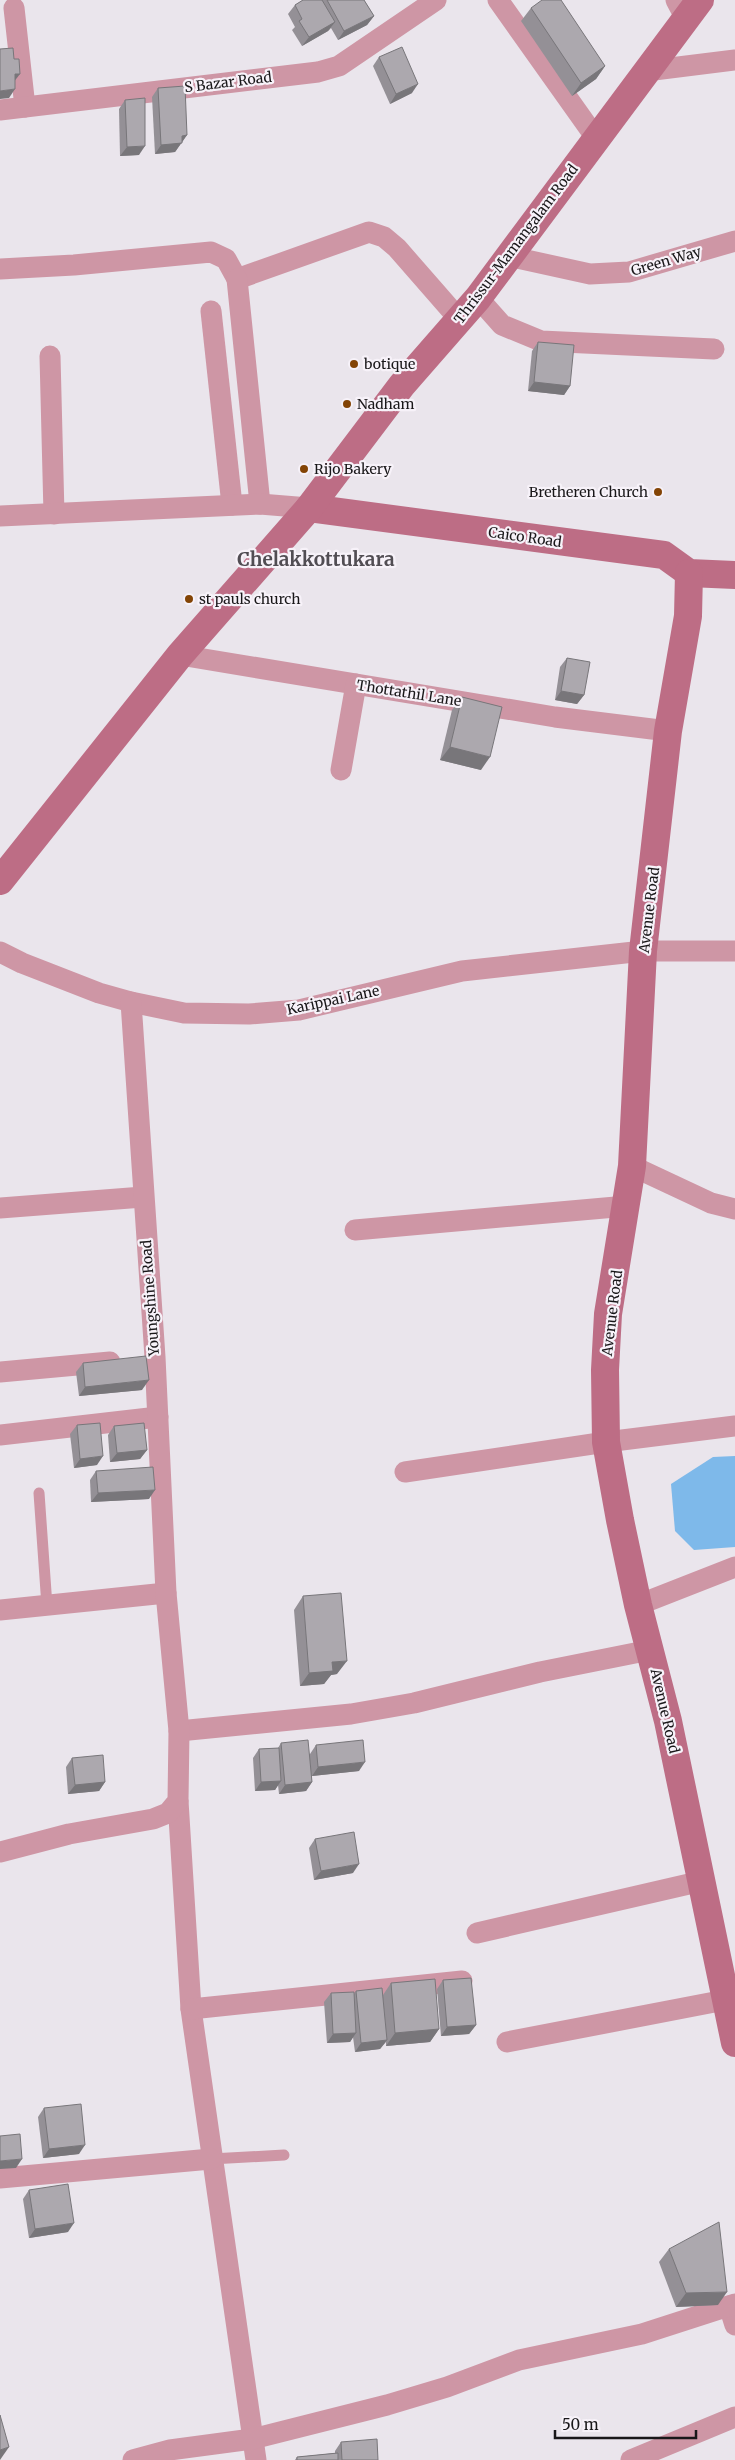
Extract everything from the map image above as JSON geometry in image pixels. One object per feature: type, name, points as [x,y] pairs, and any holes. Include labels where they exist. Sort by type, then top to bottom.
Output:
[{"type":"street","points":[[498,0],[596,138]]},
{"type":"street","name":"S Bazar Road","points":[[0,110],[318,72],[339,66],[431,2]]},
{"type":"street","name":"Thrissur-Mamangalam Road","points":[[0,881],[180,655],[310,508],[402,385],[478,298],[646,71],[688,6]]},
{"type":"street","points":[[14,8],[25,107]]},
{"type":"street","points":[[646,71],[735,60]]},
{"type":"street","points":[[237,280],[369,232],[384,237],[398,248],[459,319]]},
{"type":"street","name":"Green Way","points":[[508,256],[590,274],[629,272],[735,241]]},
{"type":"street","points":[[0,269],[74,265],[211,252],[226,259],[237,280],[260,504]]},
{"type":"street","points":[[478,298],[502,325],[541,342],[714,349]]},
{"type":"street","points":[[211,310],[232,505]]},
{"type":"street","points":[[50,356],[54,514]]},
{"type":"street","points":[[0,516],[260,504],[310,508]]},
{"type":"street","name":"Caico Road","points":[[310,508],[664,555],[688,573]]},
{"type":"street","points":[[688,573],[735,575]]},
{"type":"street","name":"Avenue Road","points":[[688,573],[688,616],[668,731],[643,951],[632,1166],[608,1314],[606,1442],[618,1512],[638,1605],[668,1721],[735,2043]]},
{"type":"street","name":"Thottathil Lane","points":[[180,655],[555,717],[668,731]]},
{"type":"street","points":[[340,770],[356,684]]},
{"type":"street","name":"Karippai Lane","points":[[0,952],[22,963],[99,993],[131,1002],[184,1013],[249,1014],[299,1010],[462,971],[643,951],[735,951]]},
{"type":"street","name":"Youngshine Road","points":[[131,1002],[143,1197],[139,1359],[158,1417],[166,1593],[179,1731],[178,1800],[191,2009],[211,2159],[256,2460]]},
{"type":"street","points":[[632,1166],[711,1203],[735,1209]]},
{"type":"street","points":[[0,1208],[143,1197]]},
{"type":"street","points":[[355,1230],[627,1206]]},
{"type":"street","points":[[0,1372],[139,1359]]},
{"type":"street","points":[[0,1435],[158,1417]]},
{"type":"street","points":[[405,1472],[606,1442],[735,1426]]},
{"type":"street","points":[[638,1605],[735,1567]]},
{"type":"street","points":[[0,1610],[166,1593]]},
{"type":"street","points":[[179,1731],[351,1714],[414,1703],[540,1672],[650,1650]]},
{"type":"street","points":[[0,1852],[69,1834],[153,1819],[168,1813],[178,1800]]},
{"type":"street","points":[[477,1933],[702,1881]]},
{"type":"street","points":[[191,2009],[462,1981]]},
{"type":"street","points":[[508,2042],[725,2000]]},
{"type":"street","points":[[0,2178],[211,2159]]},
{"type":"street","points":[[133,2460],[170,2450],[252,2439],[388,2405],[447,2387],[519,2360],[642,2334],[733,2312]]},
{"type":"street","points":[[631,2460],[735,2417]]},
{"type":"lane","points":[[39,1493],[47,1606]]},
{"type":"lane","points":[[211,2159],[284,2155]]},
{"type":"water","points":[[735,1456],[735,1547],[694,1550],[675,1531],[671,1484],[713,1457]]},
{"type":"building","points":[[303,0],[322,0],[335,22],[309,37],[299,21],[302,19],[295,5]]},
{"type":"building","points":[[327,0],[364,0],[374,16],[344,31]]},
{"type":"building","points":[[542,0],[561,0],[605,66],[581,83],[531,8]]},
{"type":"building","points":[[402,47],[418,84],[396,94],[379,57]]},
{"type":"building","points":[[13,48],[14,59],[19,59],[20,74],[15,74],[15,89],[0,91],[0,49]]},
{"type":"building","points":[[185,86],[187,135],[182,136],[182,143],[161,145],[158,88]]},
{"type":"building","points":[[145,98],[145,146],[127,147],[125,100]]},
{"type":"building","points":[[538,342],[574,345],[570,386],[534,382]]},
{"type":"building","points":[[567,658],[590,662],[584,695],[561,691]]},
{"type":"building","points":[[462,697],[502,707],[490,757],[450,747]]},
{"type":"building","points":[[146,1356],[149,1380],[85,1387],[83,1363]]},
{"type":"building","points":[[100,1423],[103,1456],[80,1459],[77,1425]]},
{"type":"building","points":[[144,1423],[147,1450],[117,1453],[114,1426]]},
{"type":"building","points":[[153,1467],[155,1490],[98,1493],[96,1471]]},
{"type":"building","points":[[341,1593],[347,1661],[332,1662],[333,1671],[309,1673],[303,1596]]},
{"type":"building","points":[[308,1740],[312,1782],[285,1785],[281,1743]]},
{"type":"building","points":[[363,1740],[365,1762],[318,1767],[316,1745]]},
{"type":"building","points":[[279,1748],[281,1781],[261,1782],[259,1749]]},
{"type":"building","points":[[103,1755],[105,1782],[75,1785],[72,1758]]},
{"type":"building","points":[[354,1832],[359,1864],[321,1871],[315,1839]]},
{"type":"building","points":[[471,1978],[476,2025],[447,2027],[443,1980]]},
{"type":"building","points":[[435,1979],[439,2029],[395,2033],[391,1983]]},
{"type":"building","points":[[382,1988],[387,2040],[361,2043],[356,1991]]},
{"type":"building","points":[[354,1992],[356,2033],[333,2034],[331,1993]]},
{"type":"building","points":[[81,2104],[85,2145],[49,2149],[44,2108]]},
{"type":"building","points":[[20,2134],[22,2159],[0,2161],[0,2136]]},
{"type":"building","points":[[68,2184],[74,2223],[35,2229],[29,2190]]},
{"type":"building","points":[[719,2222],[727,2292],[686,2293],[669,2249]]},
{"type":"building","points":[[0,2415],[9,2447],[0,2450]]},
{"type":"building","points":[[377,2439],[378,2460],[342,2460],[341,2442]]},
{"type":"building","points":[[338,2453],[338,2460],[297,2460],[297,2457]]},
{"type":"place","name":"botique","points":[[354,364]]},
{"type":"place","name":"Nadham","points":[[347,404]]},
{"type":"place","name":"Rijo Bakery","points":[[304,469]]},
{"type":"place","name":"Bretheren Church","points":[[658,492]]},
{"type":"place","name":"st pauls church","points":[[189,599]]},
{"type":"district","name":"Chelakkottukara","points":[[316,559]]}]
